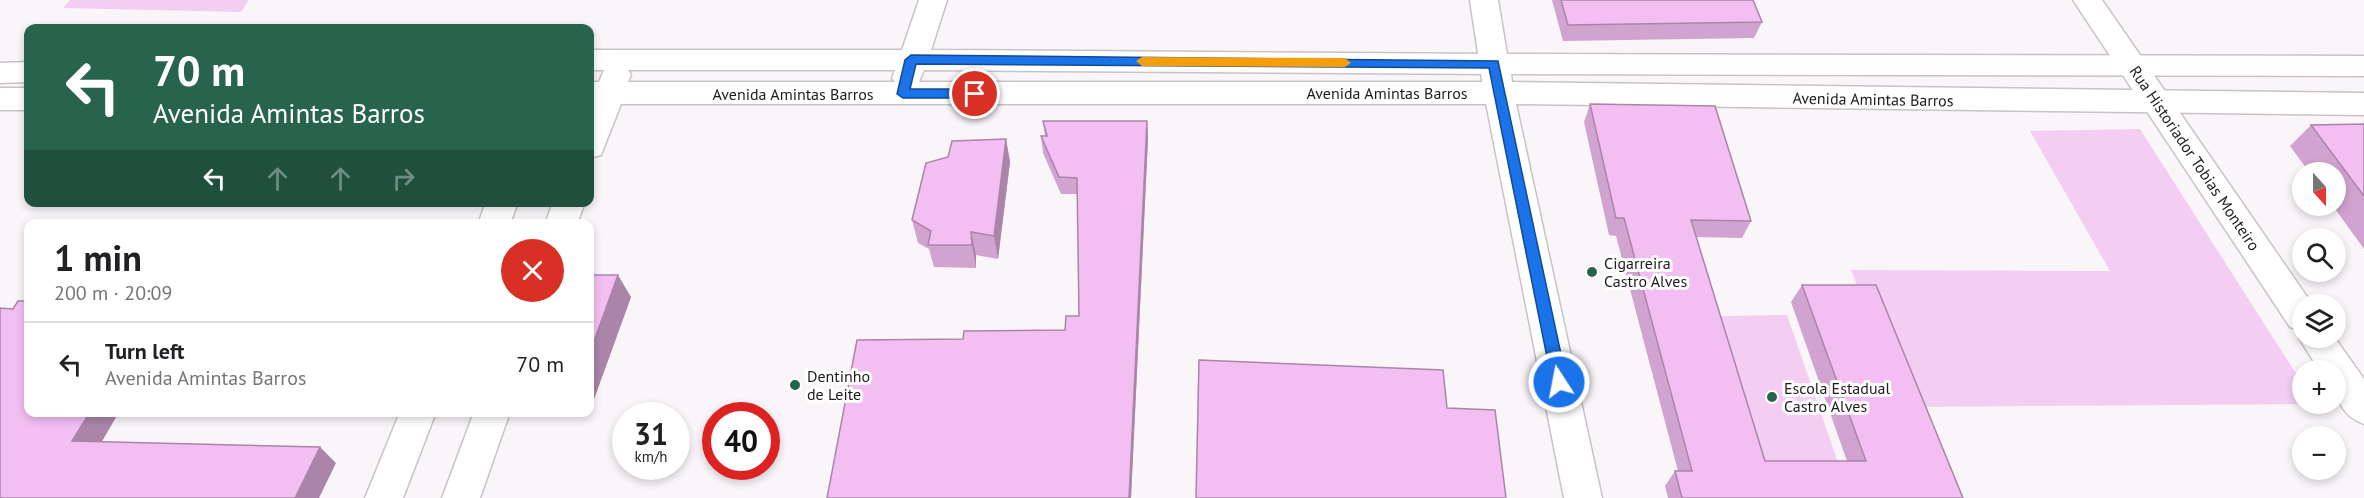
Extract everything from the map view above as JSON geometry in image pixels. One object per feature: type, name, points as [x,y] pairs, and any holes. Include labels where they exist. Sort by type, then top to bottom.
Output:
[{"type":"street","points":[[903,94],[911,60],[933,0]]},
{"type":"street","points":[[1484,0],[1497,79],[1582,498]]},
{"type":"street","name":"Rua Historiador Tobias Monteiro","points":[[2087,0],[2292,302]]},
{"type":"street","name":"Avenida Amintas Barros","points":[[594,60],[911,60],[2158,103],[2364,104]]},
{"type":"street","points":[[594,123],[599,93],[621,60]]},
{"type":"street","name":"Avenida Amintas Barros","points":[[599,93],[903,94],[2133,66],[2364,66]]},
{"type":"street","points":[[0,73],[24,72]]},
{"type":"street","points":[[0,99],[24,99]]},
{"type":"street","points":[[2323,348],[2364,408]]},
{"type":"street","points":[[384,498],[416,417]]},
{"type":"street","points":[[461,498],[490,417]]},
{"type":"shaded area","points":[[70,0],[249,0],[241,12],[63,8]]},
{"type":"shaded area","points":[[2140,129],[2292,367],[2292,404],[1906,407],[1851,270],[2110,271],[2030,131]]},
{"type":"shaded area","points":[[1787,315],[1841,471],[1766,472],[1719,316]]},
{"type":"building","points":[[1561,0],[1753,0],[1762,22],[1568,25]]},
{"type":"building","points":[[1590,104],[1715,106],[1751,221],[1691,220],[1765,461],[1866,461],[1802,285],[1876,285],[1963,498],[1682,498],[1675,471],[1692,471],[1624,218],[1616,218]]},
{"type":"building","points":[[1043,121],[1147,121],[1129,498],[827,498],[857,340],[963,339],[964,331],[1065,330],[1066,316],[1079,316],[1077,178],[1059,177],[1041,136],[1047,136]]},
{"type":"building","points":[[2364,124],[2364,196],[2346,172],[2346,162],[2339,162],[2311,125]]},
{"type":"building","points":[[1006,139],[994,236],[971,232],[972,245],[928,245],[931,231],[912,220],[926,163],[948,157],[952,141]]},
{"type":"building","points":[[594,275],[618,275],[594,341]]},
{"type":"building","points":[[18,301],[24,301],[24,417],[87,417],[72,441],[320,447],[295,498],[0,498],[0,308],[13,309]]},
{"type":"building","points":[[1199,360],[1443,370],[1447,408],[1495,410],[1506,498],[1196,498]]},
{"type":"slow traffic","points":[[1142,61],[1345,63]]},
{"type":"place","name":"Cigarreira Castro Alves","points":[[1592,272]]},
{"type":"place","name":"Dentinho de Leite","points":[[795,385]]},
{"type":"place","name":"Escola Estadual Castro Alves","points":[[1772,397]]},
{"type":"route","points":[[975,94],[903,94],[911,60],[1494,64],[1559,382]]}]
